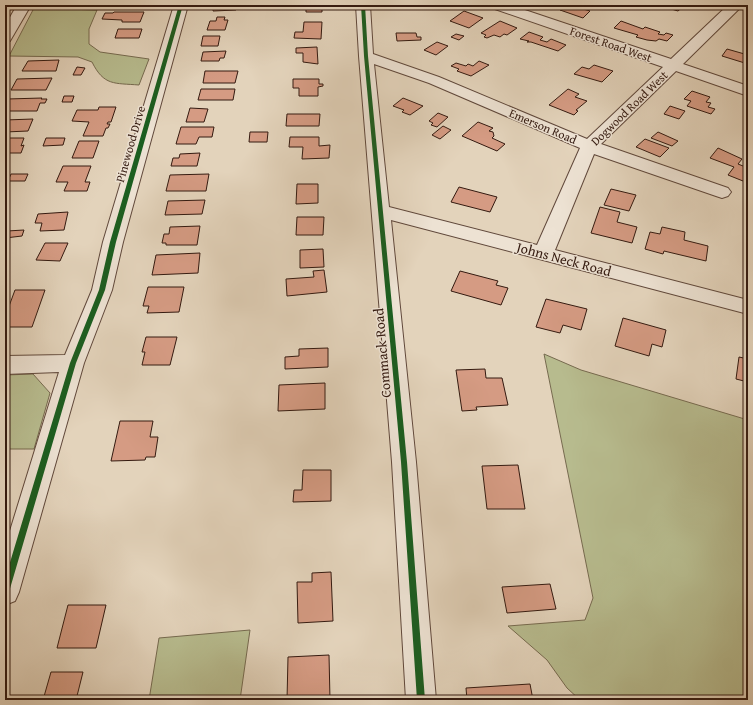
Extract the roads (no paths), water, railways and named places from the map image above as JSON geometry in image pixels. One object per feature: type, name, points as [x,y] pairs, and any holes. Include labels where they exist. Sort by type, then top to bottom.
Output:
[{"type":"street","points":[[5,38],[24,5]]},
{"type":"street","name":"Pinewood Drive","points":[[73,363],[102,290],[113,242],[181,5]]},
{"type":"street","name":"Commack Road","points":[[363,5],[366,56],[404,462],[421,700]]},
{"type":"street","name":"Forest Road West","points":[[497,5],[748,91]]},
{"type":"street","name":"Dogwood Road West","points":[[544,253],[590,146],[736,5]]},
{"type":"street","name":"Emerson Road","points":[[366,56],[434,80],[590,146],[722,192]]},
{"type":"street","name":"Johns Neck Road","points":[[380,211],[748,307]]},
{"type":"street","points":[[5,365],[73,363],[5,592]]}]
